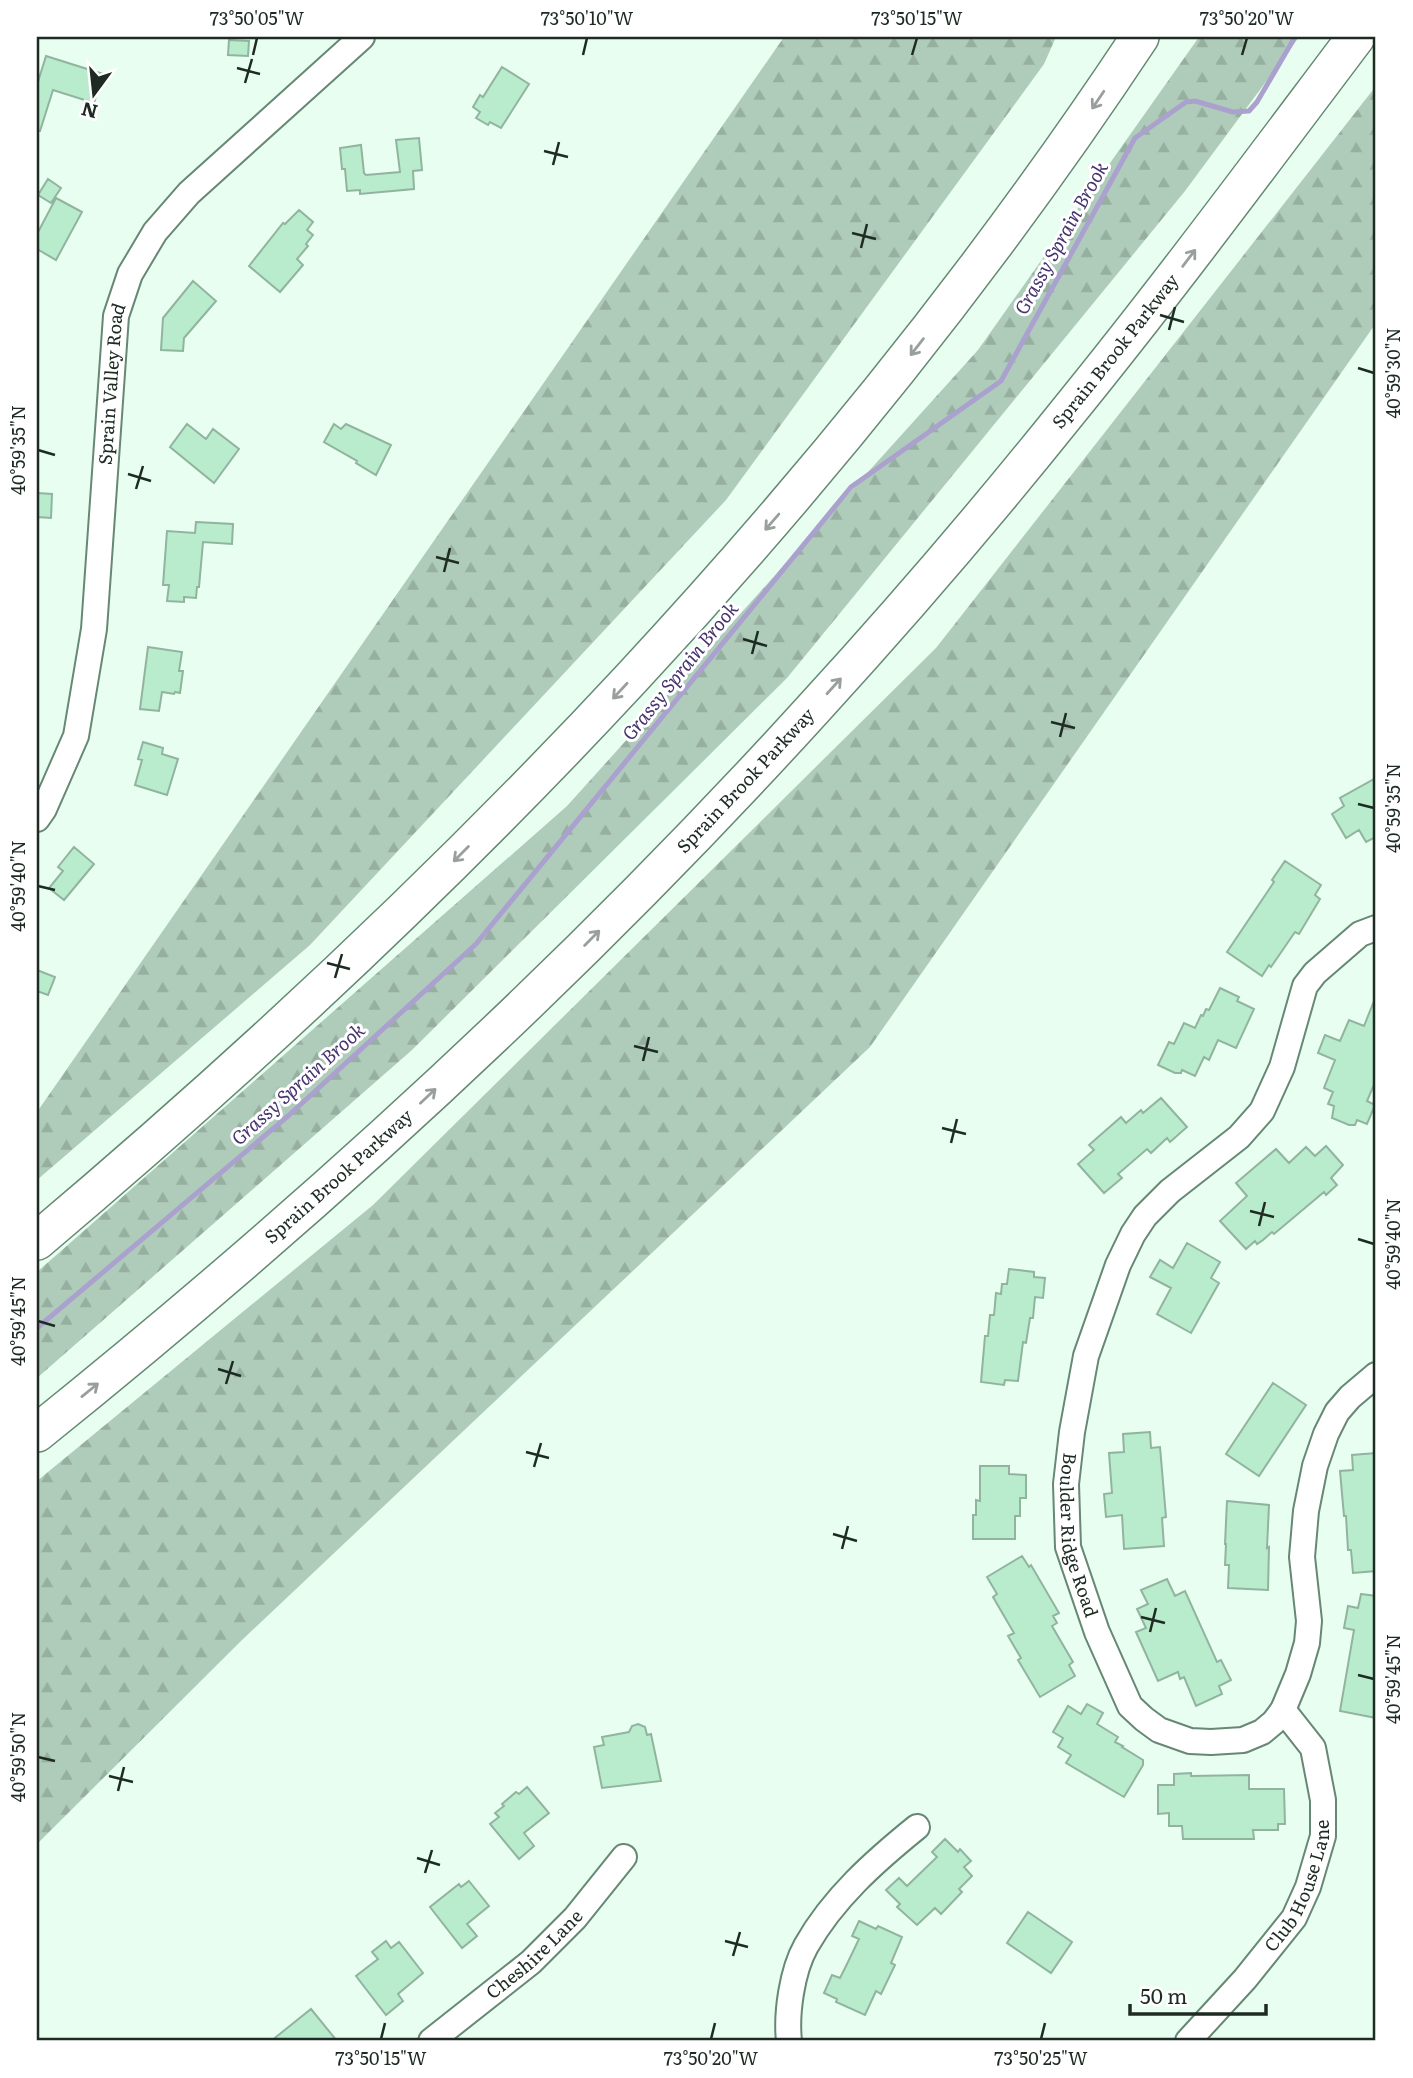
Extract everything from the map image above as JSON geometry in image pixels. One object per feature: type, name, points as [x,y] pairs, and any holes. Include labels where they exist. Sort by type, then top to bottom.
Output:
[{"type":"highway","name":"Sprain Brook Parkway","points":[[37,1433],[229,1274],[387,1133],[571,959],[720,808],[847,672],[986,511],[1099,374],[1356,37]]},
{"type":"highway","points":[[1269,152],[1372,37]]},
{"type":"highway","points":[[37,1241],[225,1078],[342,970],[523,793],[661,647],[793,497],[921,342],[1038,186],[1138,39]]},
{"type":"street","name":"Sprain Valley Road","points":[[37,819],[76,736],[94,629],[116,316],[130,274],[155,232],[190,193],[362,37]]},
{"type":"street","name":"Boulder Ridge Road","points":[[1376,928],[1360,934],[1314,973],[1306,986],[1282,1067],[1262,1111],[1239,1137],[1170,1191],[1145,1216],[1118,1265],[1086,1356],[1066,1483],[1068,1547],[1097,1632],[1130,1706],[1160,1730],[1190,1741],[1243,1740],[1262,1732],[1283,1710],[1307,1643],[1308,1621],[1302,1557],[1306,1511],[1315,1466],[1325,1434],[1337,1412],[1350,1396],[1376,1375]]},
{"type":"street","name":"Club House Lane","points":[[1188,2041],[1245,1979],[1294,1918],[1308,1887],[1323,1836],[1323,1800],[1313,1748],[1283,1710]]},
{"type":"street","points":[[789,2041],[787,2023],[795,1974],[805,1947],[851,1886],[874,1862],[917,1828]]},
{"type":"street","name":"Cheshire Lane","points":[[431,2041],[531,1962],[575,1917],[624,1857]]},
{"type":"green space","points":[[784,37],[1056,37],[1044,64],[726,500],[310,945],[37,1180],[37,1112]]},
{"type":"green space","points":[[1199,37],[1299,37],[1185,191],[787,678],[412,1050],[37,1378],[37,1272],[567,806],[978,350]]},
{"type":"green space","points":[[1376,86],[1376,323],[870,1047],[242,1640],[37,1844],[37,1481],[373,1205],[936,648]]},
{"type":"building","points":[[229,40],[249,41],[248,56],[228,55]]},
{"type":"building","points":[[46,56],[103,74],[94,103],[53,90],[40,131],[37,131],[37,85]]},
{"type":"building","points":[[502,67],[529,84],[501,128],[476,118],[480,112],[473,107],[480,95],[483,97]]},
{"type":"building","points":[[419,138],[422,170],[413,171],[414,189],[360,194],[360,190],[347,191],[340,148],[361,145],[366,175],[400,172],[396,140]]},
{"type":"building","points":[[48,179],[61,188],[51,203],[38,195]]},
{"type":"building","points":[[56,198],[82,212],[56,260],[37,249],[37,234]]},
{"type":"building","points":[[299,210],[313,222],[307,230],[313,235],[297,259],[303,265],[280,292],[249,266],[283,223]]},
{"type":"building","points":[[193,281],[216,301],[184,338],[183,351],[161,350],[163,318]]},
{"type":"building","points":[[187,424],[206,439],[213,429],[239,449],[214,483],[170,447]]},
{"type":"building","points":[[334,424],[341,429],[346,424],[391,445],[376,475],[324,442]]},
{"type":"building","points":[[37,493],[52,494],[51,518],[37,517]]},
{"type":"building","points":[[196,522],[233,524],[232,544],[203,542],[196,598],[184,597],[184,602],[167,601],[169,585],[163,585],[167,531],[195,533]]},
{"type":"building","points":[[148,647],[182,652],[180,693],[162,692],[159,711],[140,709]]},
{"type":"building","points":[[143,742],[163,748],[162,754],[178,759],[167,795],[135,785],[142,760],[138,759]]},
{"type":"building","points":[[1376,778],[1376,837],[1366,842],[1359,830],[1346,838],[1332,814],[1344,806],[1340,798]]},
{"type":"building","points":[[74,847],[94,864],[64,900],[49,888],[63,871],[58,867]]},
{"type":"building","points":[[1285,861],[1321,885],[1315,895],[1320,899],[1299,934],[1295,932],[1262,976],[1227,952]]},
{"type":"building","points":[[37,970],[55,977],[48,995],[37,991]]},
{"type":"building","points":[[1220,988],[1239,997],[1237,1001],[1254,1009],[1236,1048],[1218,1040],[1209,1060],[1204,1057],[1195,1076],[1182,1070],[1181,1073],[1175,1073],[1158,1065],[1169,1042],[1174,1044],[1184,1023],[1195,1028],[1201,1015],[1203,1016],[1206,1009],[1209,1010]]},
{"type":"building","points":[[1376,996],[1376,1080],[1367,1101],[1375,1105],[1367,1124],[1357,1120],[1355,1125],[1349,1125],[1332,1118],[1334,1106],[1328,1104],[1333,1092],[1324,1088],[1335,1060],[1318,1053],[1325,1035],[1340,1041],[1349,1020],[1364,1026]]},
{"type":"building","points":[[1161,1098],[1187,1127],[1170,1142],[1167,1138],[1151,1153],[1147,1149],[1118,1174],[1122,1178],[1104,1193],[1078,1164],[1094,1150],[1089,1145],[1121,1117],[1126,1123]]},
{"type":"building","points":[[1326,1146],[1343,1165],[1331,1178],[1337,1185],[1326,1195],[1324,1192],[1274,1234],[1272,1232],[1257,1244],[1255,1241],[1246,1249],[1220,1221],[1247,1196],[1236,1183],[1276,1149],[1289,1163],[1306,1147],[1315,1156]]},
{"type":"building","points":[[1187,1243],[1220,1262],[1211,1278],[1219,1283],[1191,1333],[1157,1314],[1171,1288],[1150,1277],[1160,1260],[1173,1268]]},
{"type":"building","points":[[1009,1269],[1034,1272],[1034,1277],[1045,1278],[1043,1298],[1035,1297],[1033,1318],[1030,1318],[1026,1343],[1023,1342],[1018,1381],[1005,1380],[1004,1385],[981,1382],[985,1336],[988,1336],[990,1315],[994,1315],[996,1293],[1001,1294],[1002,1284],[1007,1284]]},
{"type":"building","points":[[1273,1383],[1306,1405],[1259,1476],[1226,1454]]},
{"type":"building","points":[[1150,1432],[1151,1448],[1160,1447],[1166,1517],[1162,1518],[1164,1546],[1124,1549],[1122,1515],[1106,1517],[1104,1494],[1112,1493],[1109,1453],[1124,1452],[1123,1434]]},
{"type":"building","points":[[1376,1453],[1376,1571],[1353,1573],[1340,1471],[1353,1470],[1352,1455]]},
{"type":"building","points":[[980,1466],[1009,1466],[1009,1474],[1026,1475],[1026,1498],[1020,1498],[1020,1516],[1015,1516],[1015,1539],[973,1539],[973,1515],[976,1515],[976,1500],[980,1501]]},
{"type":"building","points":[[1227,1501],[1269,1505],[1268,1590],[1228,1588],[1229,1565],[1225,1565]]},
{"type":"building","points":[[1022,1556],[1029,1567],[1031,1565],[1059,1613],[1053,1616],[1057,1623],[1052,1626],[1073,1662],[1069,1665],[1075,1676],[1040,1697],[1018,1660],[1021,1658],[1008,1636],[1014,1633],[993,1597],[997,1594],[987,1577]]},
{"type":"building","points":[[1167,1579],[1175,1596],[1185,1591],[1217,1662],[1221,1660],[1231,1680],[1219,1686],[1222,1694],[1196,1706],[1184,1677],[1180,1679],[1178,1672],[1158,1681],[1136,1632],[1146,1628],[1137,1609],[1148,1604],[1141,1590]]},
{"type":"building","points":[[1361,1594],[1376,1596],[1376,1718],[1340,1711],[1354,1630],[1344,1628],[1348,1606],[1358,1608]]},
{"type":"building","points":[[1087,1704],[1103,1713],[1097,1724],[1118,1737],[1115,1742],[1143,1760],[1143,1765],[1124,1797],[1066,1763],[1071,1755],[1058,1747],[1063,1738],[1053,1732],[1068,1706],[1081,1714]]},
{"type":"building","points":[[638,1724],[645,1727],[647,1735],[651,1734],[661,1781],[602,1788],[594,1747],[604,1745],[602,1737],[629,1732],[632,1726]]},
{"type":"building","points":[[1191,1773],[1191,1776],[1249,1775],[1249,1789],[1284,1789],[1285,1824],[1278,1824],[1278,1830],[1253,1830],[1254,1839],[1183,1839],[1182,1826],[1169,1826],[1169,1813],[1158,1814],[1158,1785],[1174,1785],[1174,1774]]},
{"type":"building","points":[[527,1787],[549,1813],[524,1833],[534,1846],[519,1859],[490,1824],[499,1817],[495,1813],[504,1806],[502,1804]]},
{"type":"building","points":[[945,1839],[971,1861],[964,1867],[972,1876],[959,1889],[962,1892],[941,1914],[935,1908],[917,1925],[897,1907],[900,1904],[886,1890],[899,1878],[907,1886],[937,1857],[932,1852]]},
{"type":"building","points":[[469,1881],[489,1906],[467,1924],[477,1936],[462,1948],[430,1907],[459,1884],[461,1887]]},
{"type":"building","points":[[1028,1912],[1072,1942],[1051,1973],[1007,1943]]},
{"type":"building","points":[[859,1921],[902,1937],[891,1963],[895,1965],[881,1994],[876,1991],[865,2015],[836,2002],[837,1999],[824,1993],[832,1975],[840,1978],[847,1964],[859,1939],[852,1936]]},
{"type":"building","points":[[386,1941],[391,1948],[399,1942],[423,1973],[398,1994],[403,2001],[386,2015],[356,1976],[378,1959],[372,1952]]},
{"type":"building","points":[[311,2009],[337,2041],[271,2041]]},
{"type":"waterway","name":"Grassy Sprain Brook","points":[[37,1328],[288,1116],[476,944],[851,487],[1001,381],[1135,138],[1186,102],[1195,101],[1233,112],[1249,111],[1295,37]]}]
